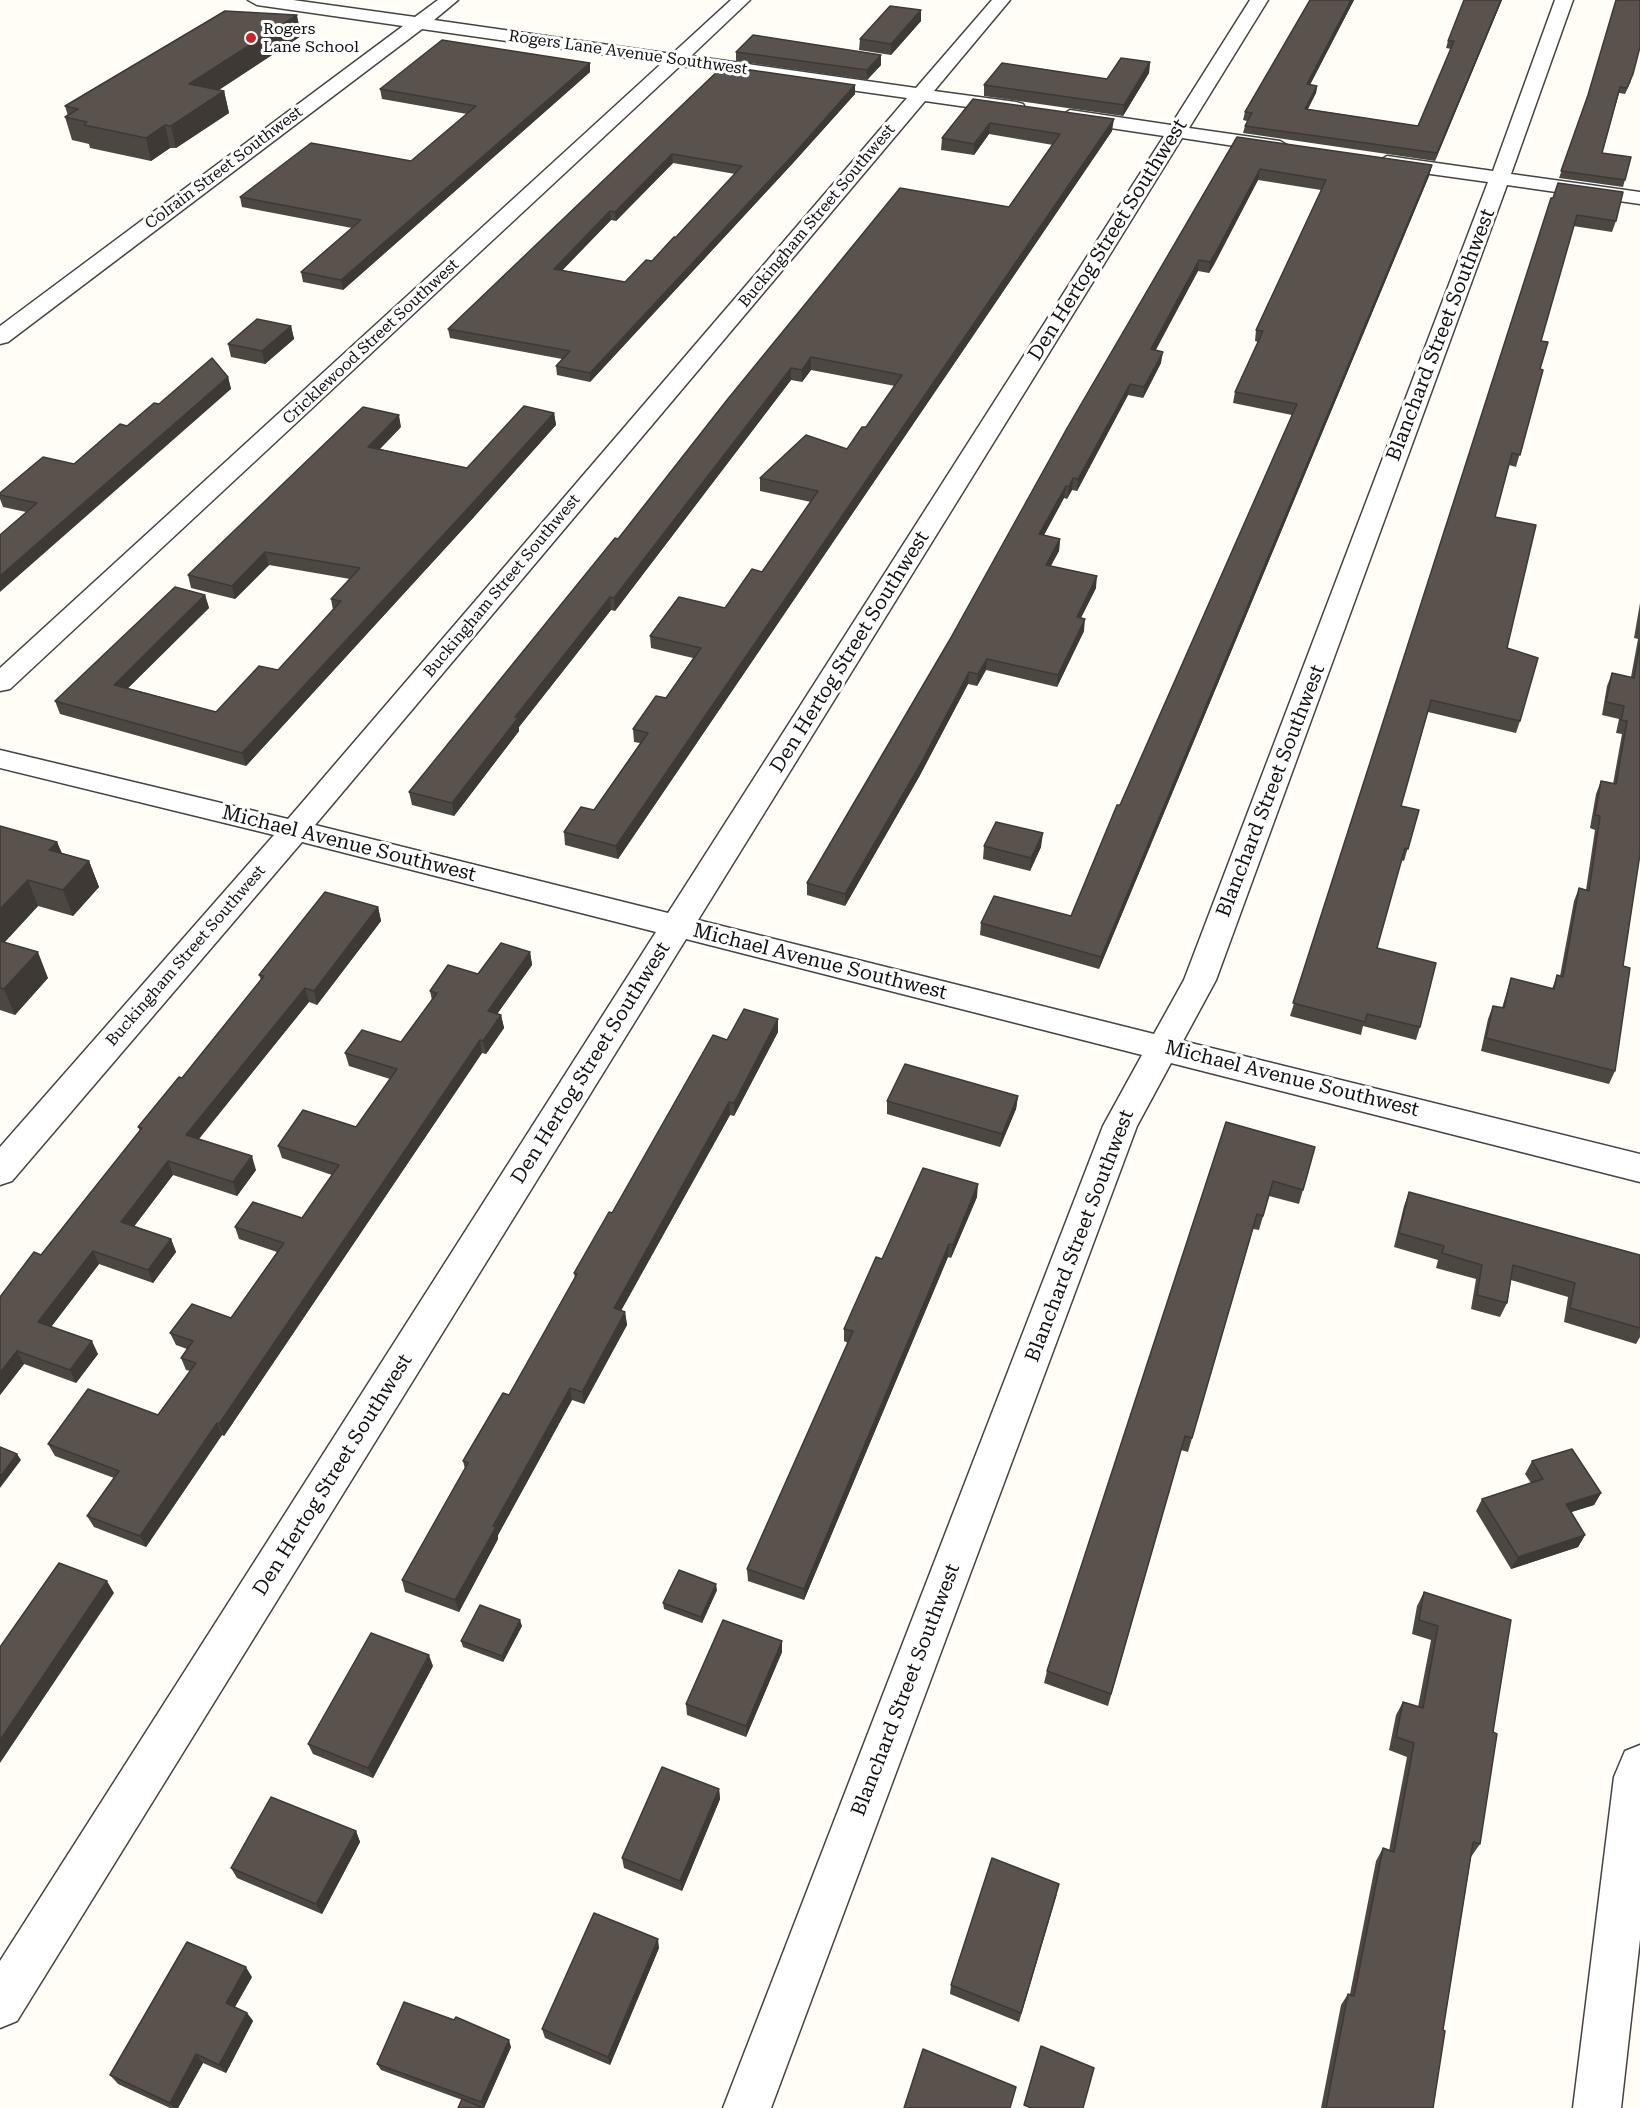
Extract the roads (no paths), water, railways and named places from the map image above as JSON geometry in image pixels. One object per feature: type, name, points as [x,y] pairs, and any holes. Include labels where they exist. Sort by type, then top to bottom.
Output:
[{"type":"street","name":"Rogers Lane Avenue Southwest","points":[[257,0],[1294,149]]},
{"type":"street","name":"Colrain Street Southwest","points":[[0,337],[449,0]]},
{"type":"street","name":"Cricklewood Street Southwest","points":[[0,683],[741,0]]},
{"type":"street","name":"Buckingham Street Southwest","points":[[0,1171],[295,830],[1001,0]]},
{"type":"street","name":"Den Hertog Street Southwest","points":[[0,2004],[1259,0]]},
{"type":"street","name":"Blanchard Street Southwest","points":[[747,2108],[1120,1126],[1200,980],[1500,178],[1564,0]]},
{"type":"street","points":[[1364,159],[1640,198]]},
{"type":"street","name":"Michael Avenue Southwest","points":[[0,759],[295,830],[1162,1046],[1640,1168]]},
{"type":"street","points":[[1597,2108],[1640,1766]]},
{"type":"place","name":"Rogers Lane School","points":[[251,38]]}]
